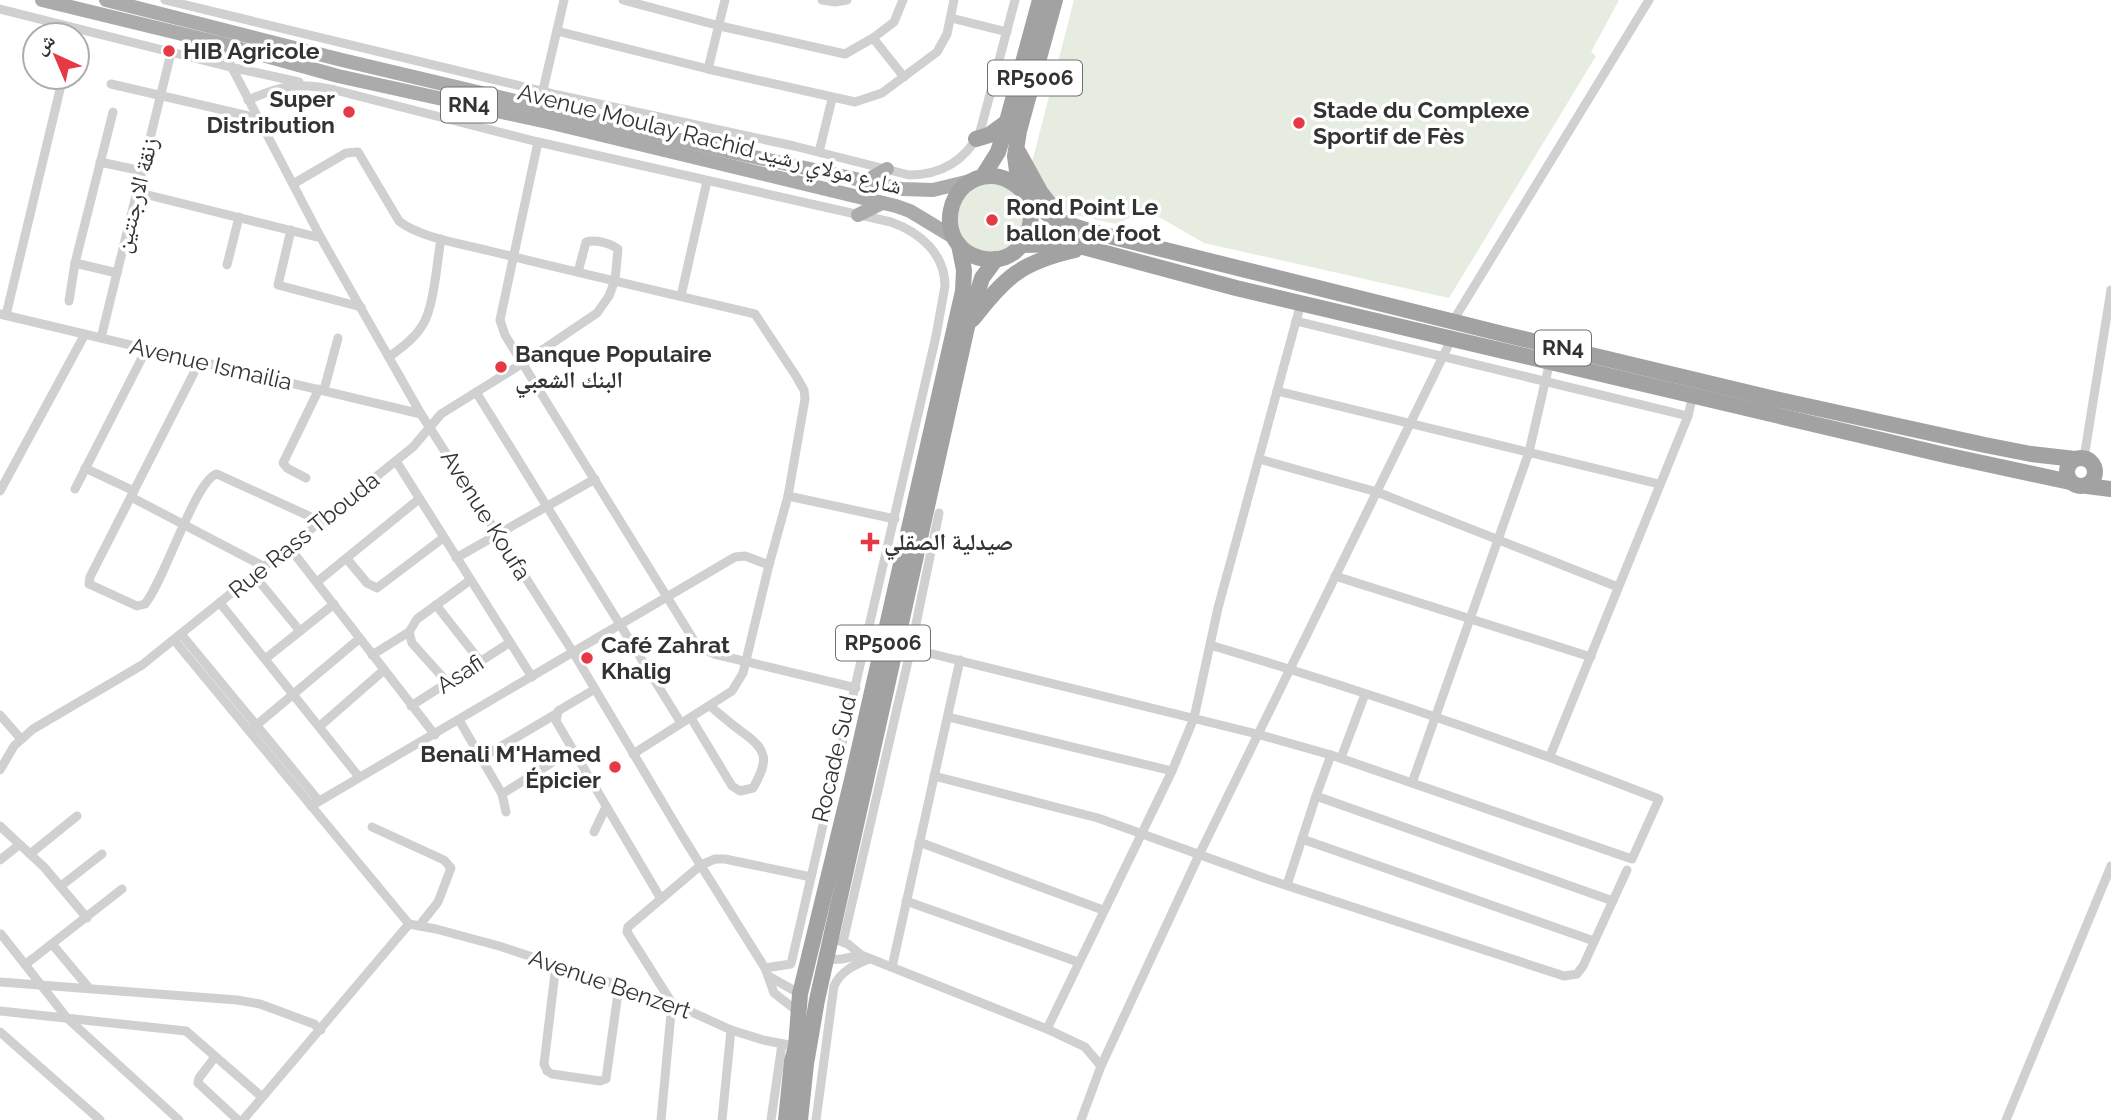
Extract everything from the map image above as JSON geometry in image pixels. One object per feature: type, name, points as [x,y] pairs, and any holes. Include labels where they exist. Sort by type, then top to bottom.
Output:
[{"type":"highway","name":"RP5006","points":[[977,178],[998,152],[1040,0]]},
{"type":"highway","name":"RP5006","points":[[1023,192],[1016,148],[1055,0]]},
{"type":"highway","points":[[976,139],[989,135],[1007,122]]},
{"type":"highway","points":[[1016,148],[1048,204],[1070,225]]},
{"type":"highway","name":"RN4","points":[[977,178],[996,176],[1008,180],[1056,219],[1070,225],[1452,330],[1550,361],[1945,455],[2111,489]]},
{"type":"highway","points":[[956,241],[949,224],[953,199],[960,189],[977,178]]},
{"type":"highway","points":[[1022,244],[1031,227],[1032,216],[1023,192]]},
{"type":"highway","name":"RN4","points":[[956,241],[972,255],[988,259],[1014,251],[1022,244],[1072,244],[1301,303],[1452,330],[1997,447],[2111,466]]},
{"type":"highway","name":"Rocade Sud","points":[[806,1015],[800,994],[852,780],[959,309],[964,276],[956,241]]},
{"type":"highway","points":[[967,327],[1003,284],[1027,265],[1046,257],[1087,248]]},
{"type":"highway","name":"Rocade Sud","points":[[786,1120],[795,1046],[806,1015],[817,1000],[827,960],[837,940],[904,647],[967,327],[982,278],[996,258]]},
{"type":"highway","points":[[2084,460],[2095,475],[2079,484],[2067,470],[2084,460]]},
{"type":"highway","name":"Rocade Sud","points":[[795,1046],[801,1113]]},
{"type":"main road","name":"Avenue Moulay Rachid شارع مولاي رشيد","points":[[42,0],[219,43],[338,76],[552,123],[882,203],[911,211],[956,241]]},
{"type":"main road","name":"Avenue Moulay Rachid شارع مولاي رشيد","points":[[106,0],[342,60],[866,181],[918,191],[933,190],[977,178]]},
{"type":"main road","points":[[866,181],[887,169]]},
{"type":"main road","points":[[858,215],[882,203]]},
{"type":"street","points":[[165,0],[909,175],[938,172],[963,156],[976,139],[1015,0]]},
{"type":"street","points":[[543,90],[564,0]]},
{"type":"street","points":[[623,0],[720,26],[839,53],[850,52],[894,22],[903,0]]},
{"type":"street","points":[[708,69],[725,0]]},
{"type":"street","points":[[822,0],[847,0]]},
{"type":"street","points":[[557,31],[832,99],[862,101],[882,93],[937,52],[947,34],[954,0]]},
{"type":"street","points":[[1082,1120],[1101,1066],[1199,855],[1410,424],[1452,330],[1649,0]]},
{"type":"street","points":[[0,9],[39,21]]},
{"type":"street","points":[[951,18],[1007,33]]},
{"type":"street","points":[[91,36],[307,84],[538,142],[903,226],[913,231],[930,247],[938,258],[945,277],[941,309],[791,964]]},
{"type":"street","points":[[873,38],[904,77]]},
{"type":"street","name":"Avenue Koufa","points":[[219,43],[321,238],[429,426],[573,652],[768,973],[774,993],[806,1015]]},
{"type":"street","name":"زنقة الارجنتين","points":[[101,338],[171,53]]},
{"type":"street","points":[[111,83],[258,118]]},
{"type":"street","points":[[248,100],[272,90],[307,84]]},
{"type":"street","points":[[3,314],[59,91]]},
{"type":"street","points":[[819,152],[832,99]]},
{"type":"street","points":[[69,301],[75,264],[113,112]]},
{"type":"street","points":[[538,142],[500,320],[505,335],[698,647],[714,654],[856,688]]},
{"type":"street","points":[[293,184],[346,153],[358,152],[399,221],[405,226],[441,239],[755,314],[804,390],[805,407],[788,496],[738,684],[711,707],[633,754]]},
{"type":"street","points":[[100,162],[142,171]]},
{"type":"street","points":[[681,296],[707,181]]},
{"type":"street","points":[[136,192],[321,238]]},
{"type":"street","points":[[227,265],[239,217]]},
{"type":"street","points":[[291,230],[278,285],[361,307]]},
{"type":"street","points":[[389,357],[423,326],[428,313],[441,239]]},
{"type":"street","points":[[578,272],[584,244],[592,240],[618,249],[615,280]]},
{"type":"street","points":[[75,264],[117,273]]},
{"type":"street","name":"Rue Rass Tbouda","points":[[21,738],[56,714],[142,665],[420,441],[429,426],[441,414],[597,313],[609,296],[615,280]]},
{"type":"street","points":[[2084,460],[2111,290]]},
{"type":"street","points":[[1047,1029],[1172,771],[1194,718],[1218,608],[1301,303]]},
{"type":"street","points":[[941,309],[959,309]]},
{"type":"street","name":"Avenue Ismailia","points":[[3,314],[422,414]]},
{"type":"street","points":[[1296,321],[1688,416]]},
{"type":"street","points":[[0,491],[85,334]]},
{"type":"street","points":[[306,478],[283,463],[321,390],[338,338]]},
{"type":"street","points":[[75,489],[147,348]]},
{"type":"street","points":[[932,352],[949,354]]},
{"type":"street","points":[[200,361],[90,577],[89,584],[137,606],[145,604],[209,477],[217,474],[322,522]]},
{"type":"street","points":[[1412,783],[1530,452],[1550,361]]},
{"type":"street","points":[[1278,390],[1659,484]]},
{"type":"street","points":[[476,392],[681,723]]},
{"type":"street","points":[[1550,756],[1688,416],[1693,395]]},
{"type":"street","points":[[1259,459],[1377,492],[1618,587]]},
{"type":"street","points":[[396,461],[469,581],[532,677]]},
{"type":"street","points":[[86,468],[263,566]]},
{"type":"street","points":[[456,558],[595,479]]},
{"type":"street","points":[[788,496],[895,519]]},
{"type":"street","points":[[317,582],[419,499]]},
{"type":"street","points":[[939,513],[904,647],[1194,718],[1331,755],[1632,859],[1659,799],[1550,756],[1434,716],[1210,645]]},
{"type":"street","points":[[347,559],[367,583],[377,588],[443,538]]},
{"type":"street","points":[[289,547],[435,735]]},
{"type":"street","points":[[315,804],[735,557],[745,556],[769,565]]},
{"type":"street","points":[[254,574],[300,631]]},
{"type":"street","points":[[1335,576],[1591,657]]},
{"type":"street","points":[[372,655],[409,632],[418,619],[469,581]]},
{"type":"street","points":[[220,603],[359,777]]},
{"type":"street","points":[[265,659],[334,604]]},
{"type":"street","points":[[436,605],[480,661]]},
{"type":"street","points":[[409,632],[412,643],[447,682]]},
{"type":"street","points":[[177,637],[414,925]]},
{"type":"street","points":[[252,728],[359,639]]},
{"type":"street","name":"Asafi","points":[[411,706],[509,643]]},
{"type":"street","points":[[892,967],[960,660]]},
{"type":"street","points":[[320,726],[384,670]]},
{"type":"street","points":[[481,758],[595,689]]},
{"type":"street","points":[[1341,758],[1365,694]]},
{"type":"street","points":[[691,718],[733,786],[740,791],[752,788],[760,776],[764,760],[763,750],[758,742],[711,707]]},
{"type":"street","points":[[0,715],[21,738],[0,770]]},
{"type":"street","points":[[556,715],[556,721],[572,750],[661,899]]},
{"type":"street","points":[[948,717],[1172,771]]},
{"type":"street","points":[[459,720],[502,794],[506,812]]},
{"type":"street","points":[[502,794],[572,750]]},
{"type":"street","points":[[1287,885],[1331,755]]},
{"type":"street","points":[[934,776],[1098,818],[1287,885],[1564,976],[1573,976],[1580,970],[1627,870]]},
{"type":"street","points":[[1316,796],[1613,901]]},
{"type":"street","points":[[594,832],[606,807]]},
{"type":"street","points":[[30,854],[77,816]]},
{"type":"street","points":[[0,826],[61,886],[87,918]]},
{"type":"street","points":[[215,1057],[198,1083],[241,1120],[414,925],[438,902],[451,868],[443,860],[372,827]]},
{"type":"street","points":[[1302,839],[1594,941]]},
{"type":"street","points":[[919,842],[1103,910]]},
{"type":"street","points":[[0,860],[19,845]]},
{"type":"street","points":[[61,886],[102,854]]},
{"type":"street","points":[[661,1120],[672,1003],[627,930],[709,860],[725,859],[811,877]]},
{"type":"street","points":[[2006,1120],[2111,866]]},
{"type":"street","points":[[26,964],[122,889]]},
{"type":"street","points":[[906,901],[1078,962]]},
{"type":"street","name":"Avenue Benzert","points":[[414,925],[499,946],[672,1003],[731,1030],[795,1046]]},
{"type":"street","points":[[815,933],[837,940],[865,957],[1047,1029],[1085,1047],[1101,1066]]},
{"type":"street","points":[[1,934],[67,1018],[179,1120]]},
{"type":"street","points":[[52,944],[88,987]]},
{"type":"street","points":[[768,973],[808,961],[865,957]]},
{"type":"street","points":[[801,1113],[816,1117],[834,986],[842,973],[865,957]]},
{"type":"street","points":[[556,965],[544,1064],[552,1074],[600,1081],[606,1079],[619,986]]},
{"type":"street","name":"Avenue Koufa","points":[[768,973],[800,994],[817,1000]]},
{"type":"street","points":[[0,982],[237,1000],[260,1004],[314,1024],[321,1030]]},
{"type":"street","points":[[0,1011],[186,1031],[262,1097]]},
{"type":"street","points":[[722,1120],[731,1030]]},
{"type":"street","points":[[0,1032],[100,1120]]},
{"type":"street","points":[[771,1120],[795,1046]]},
{"type":"shaded area","name":"Stade du Complexe Sportif de Fès","points":[[1074,0],[1619,0],[1591,52],[1596,56],[1449,298],[1204,243],[1147,210],[1116,224],[1062,212],[1032,162]]},
{"type":"shaded area","points":[[987,181],[995,181],[1021,197],[1027,220],[1013,247],[985,253],[967,243],[955,226],[963,194]]},
{"type":"place","name":"HIB Agricole","points":[[169,51]]},
{"type":"place","name":"Super Distribution","points":[[349,112]]},
{"type":"place","name":"Stade du Complexe Sportif de Fès","points":[[1299,123]]},
{"type":"place","name":"Rond Point Le ballon de foot","points":[[992,220]]},
{"type":"place","name":"Banque Populaire البنك الشعبي","points":[[501,367]]},
{"type":"place","name":"صيدلية الصقلي","points":[[870,542]]},
{"type":"place","name":"Café Zahrat Khalig","points":[[587,658]]},
{"type":"place","name":"Benali M'Hamed Épicier","points":[[615,767]]}]
